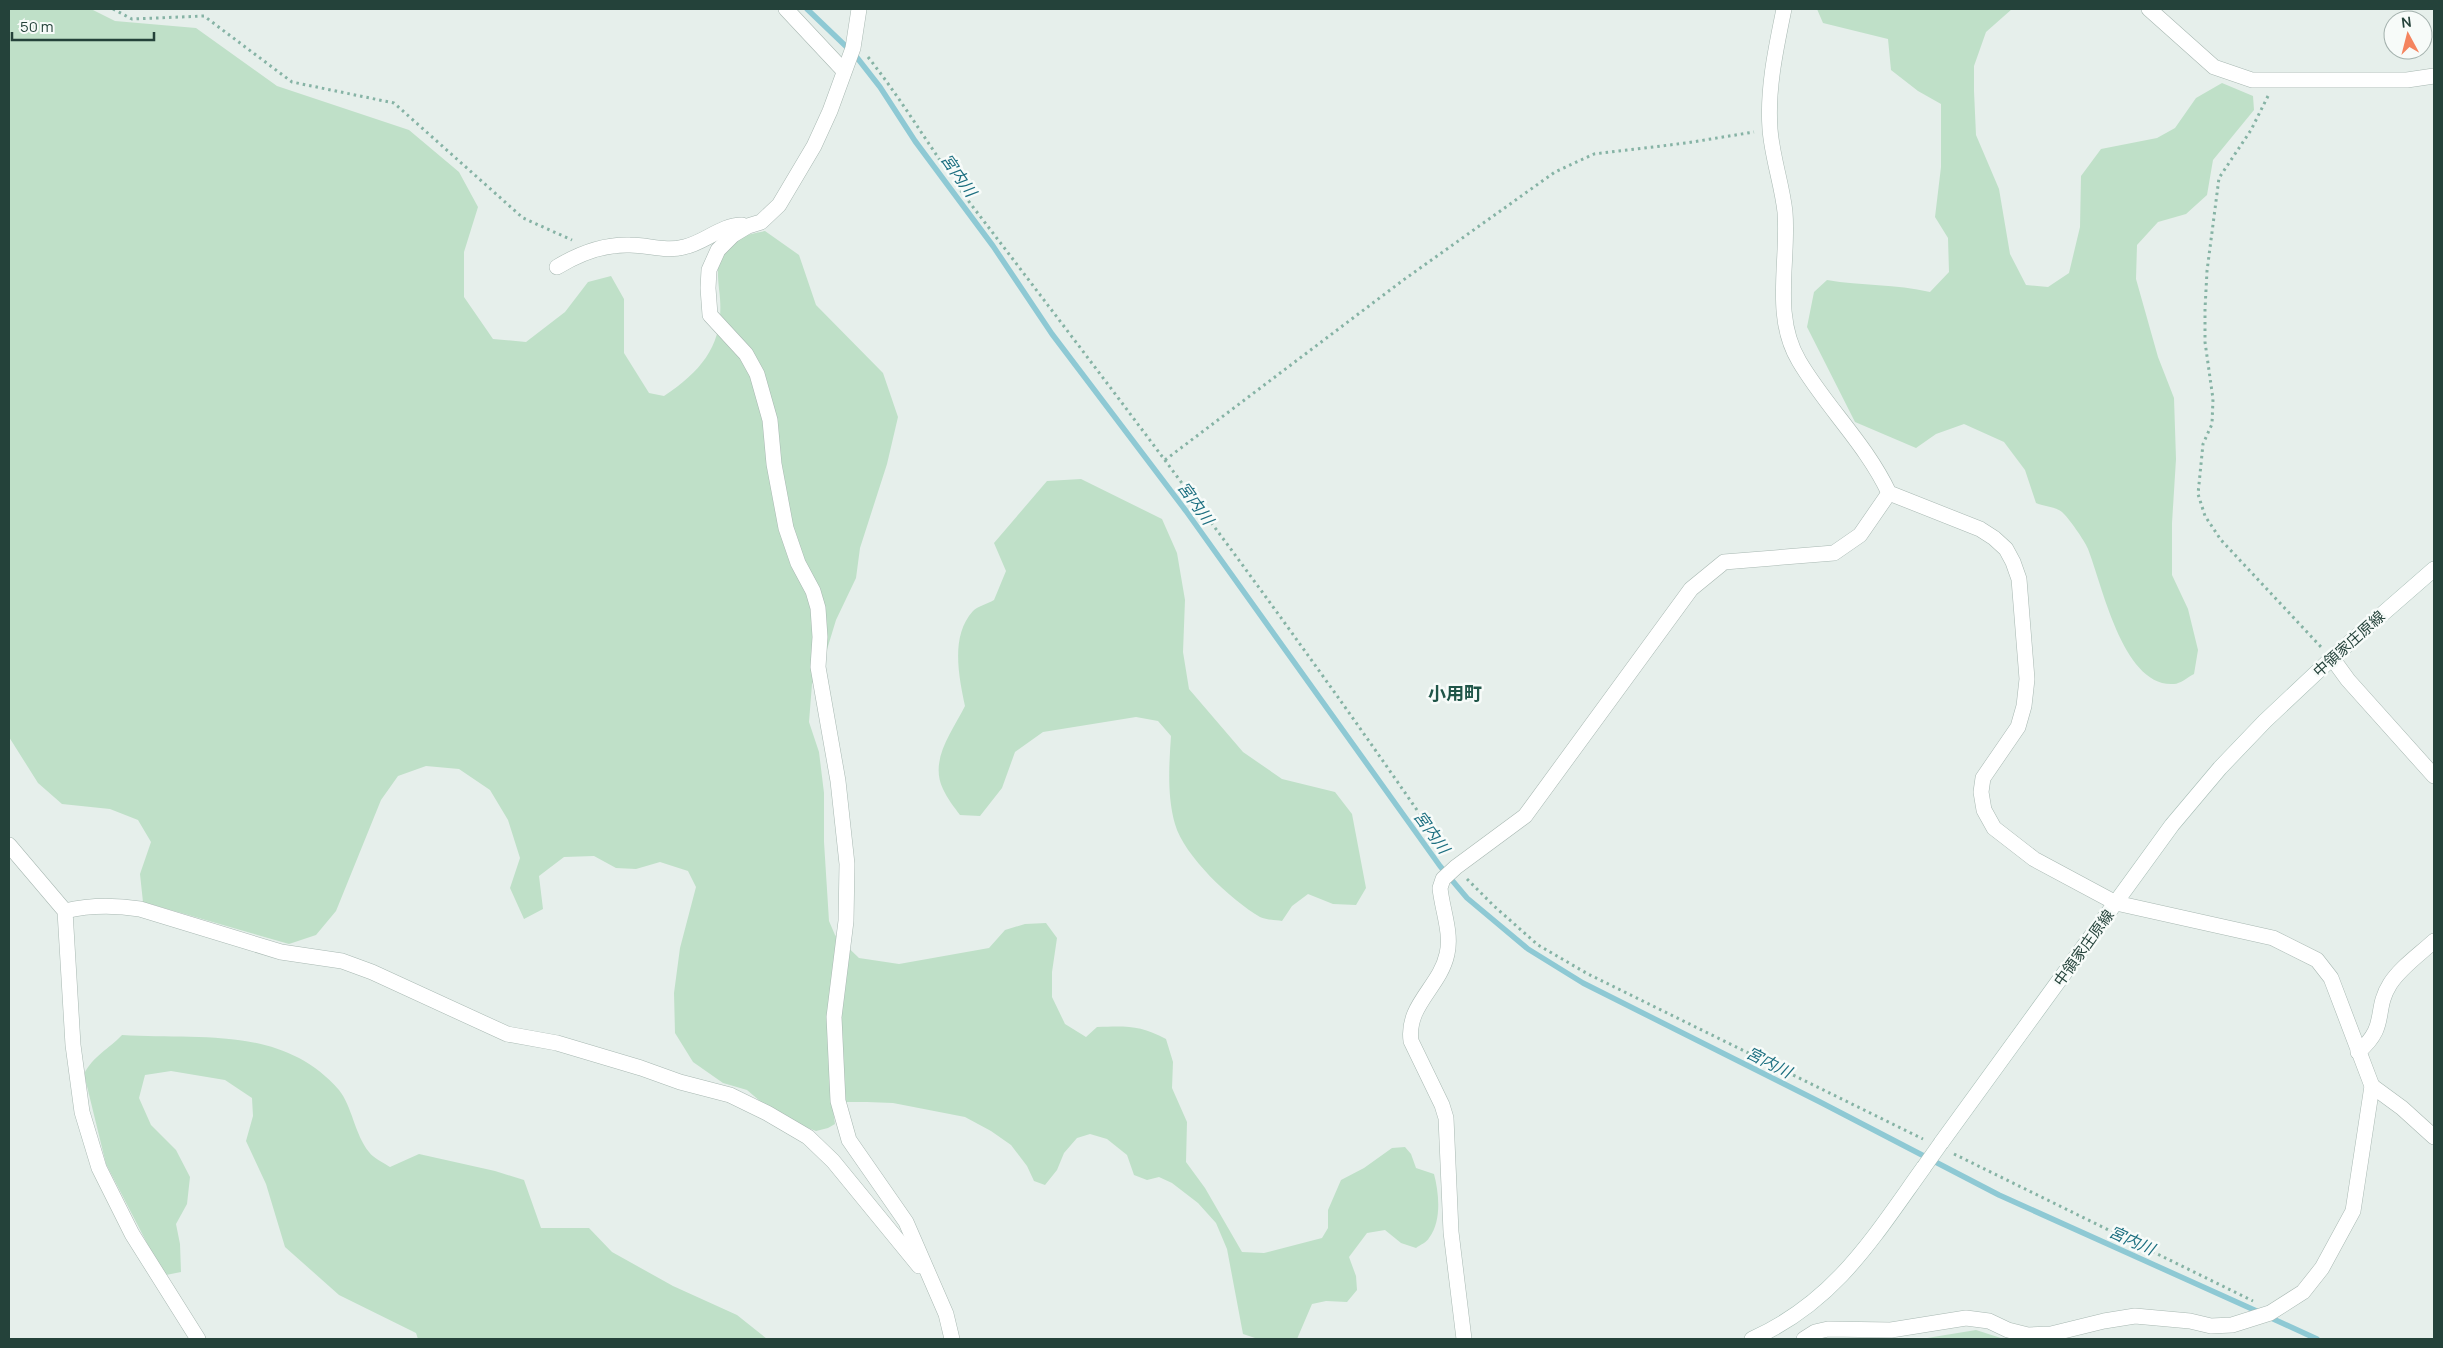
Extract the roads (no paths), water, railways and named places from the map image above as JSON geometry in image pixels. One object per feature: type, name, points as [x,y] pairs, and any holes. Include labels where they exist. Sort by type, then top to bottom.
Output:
[{"type":"street","points":[[786,9],[846,68]]},
{"type":"street","points":[[859,9],[854,44],[846,68],[822,128],[795,179],[779,205],[760,222],[748,226],[733,235],[713,258],[709,270],[708,288],[710,314],[746,354],[757,374],[770,420],[774,464],[786,528],[798,562],[813,591],[818,608],[818,667],[838,781],[847,864],[846,921],[834,1017],[838,1102],[849,1140],[906,1222],[946,1314],[952,1339]]},
{"type":"street","points":[[1784,9],[1772,68],[1770,130],[1785,212],[1783,300],[1786,328],[1798,360],[1878,469],[1889,493],[1980,529],[1994,538],[2006,550],[2019,579],[2026,679],[2024,706],[2018,727],[1983,778],[1980,792],[1984,810],[1994,828],[2034,859],[2116,903],[2273,938],[2317,960],[2332,978],[2372,1086],[2353,1211],[2317,1274],[2303,1292],[2272,1312],[2248,1321],[2211,1326],[2190,1321],[2135,1316],[2104,1321],[2051,1334],[2028,1335],[2008,1330],[1989,1321],[1966,1318],[1891,1330],[1828,1329],[1815,1332],[1804,1339]]},
{"type":"street","points":[[2149,9],[2214,67],[2252,80],[2407,80],[2434,76]]},
{"type":"street","points":[[557,267],[593,249],[630,245],[653,248],[685,247],[728,227],[748,226]]},
{"type":"street","points":[[1464,1339],[1452,1232],[1446,1118],[1442,1105],[1411,1041],[1410,1031],[1414,1011],[1438,977],[1448,951],[1440,888],[1451,872],[1525,816],[1691,589],[1709,572],[1724,562],[1834,553],[1860,534],[1889,493]]},
{"type":"street","name":"中領家庄原線","points":[[1752,1339],[1788,1321],[1812,1304],[1839,1279],[1870,1242],[1924,1167],[1934,1142],[2116,903],[2172,825],[2220,768],[2265,721],[2332,658],[2434,569]]},
{"type":"street","points":[[2332,658],[2348,680],[2434,776]]},
{"type":"street","points":[[9,845],[65,910],[75,1064],[82,1112],[99,1168],[132,1234],[198,1339]]},
{"type":"street","points":[[65,910],[99,906],[140,909],[281,952],[342,962],[372,972],[507,1034],[557,1043],[641,1068],[680,1082],[730,1095],[767,1113],[808,1137],[833,1162],[929,1277]]},
{"type":"street","points":[[2358,1052],[2370,1042],[2377,1032],[2384,998],[2390,984],[2434,941]]},
{"type":"street","points":[[2372,1086],[2428,1129],[2434,1137]]},
{"type":"waterway","name":"宮内川","points":[[807,9],[855,55],[880,87],[915,141],[993,246],[1052,334],[1186,511],[1440,866],[1467,898],[1528,949],[1583,983],[1820,1102],[1999,1195],[2261,1313]]},
{"type":"waterway","name":"宮内川","points":[[2269,1317],[2317,1339]]},
{"type":"district","name":"小用町","points":[[1455,694]]}]
